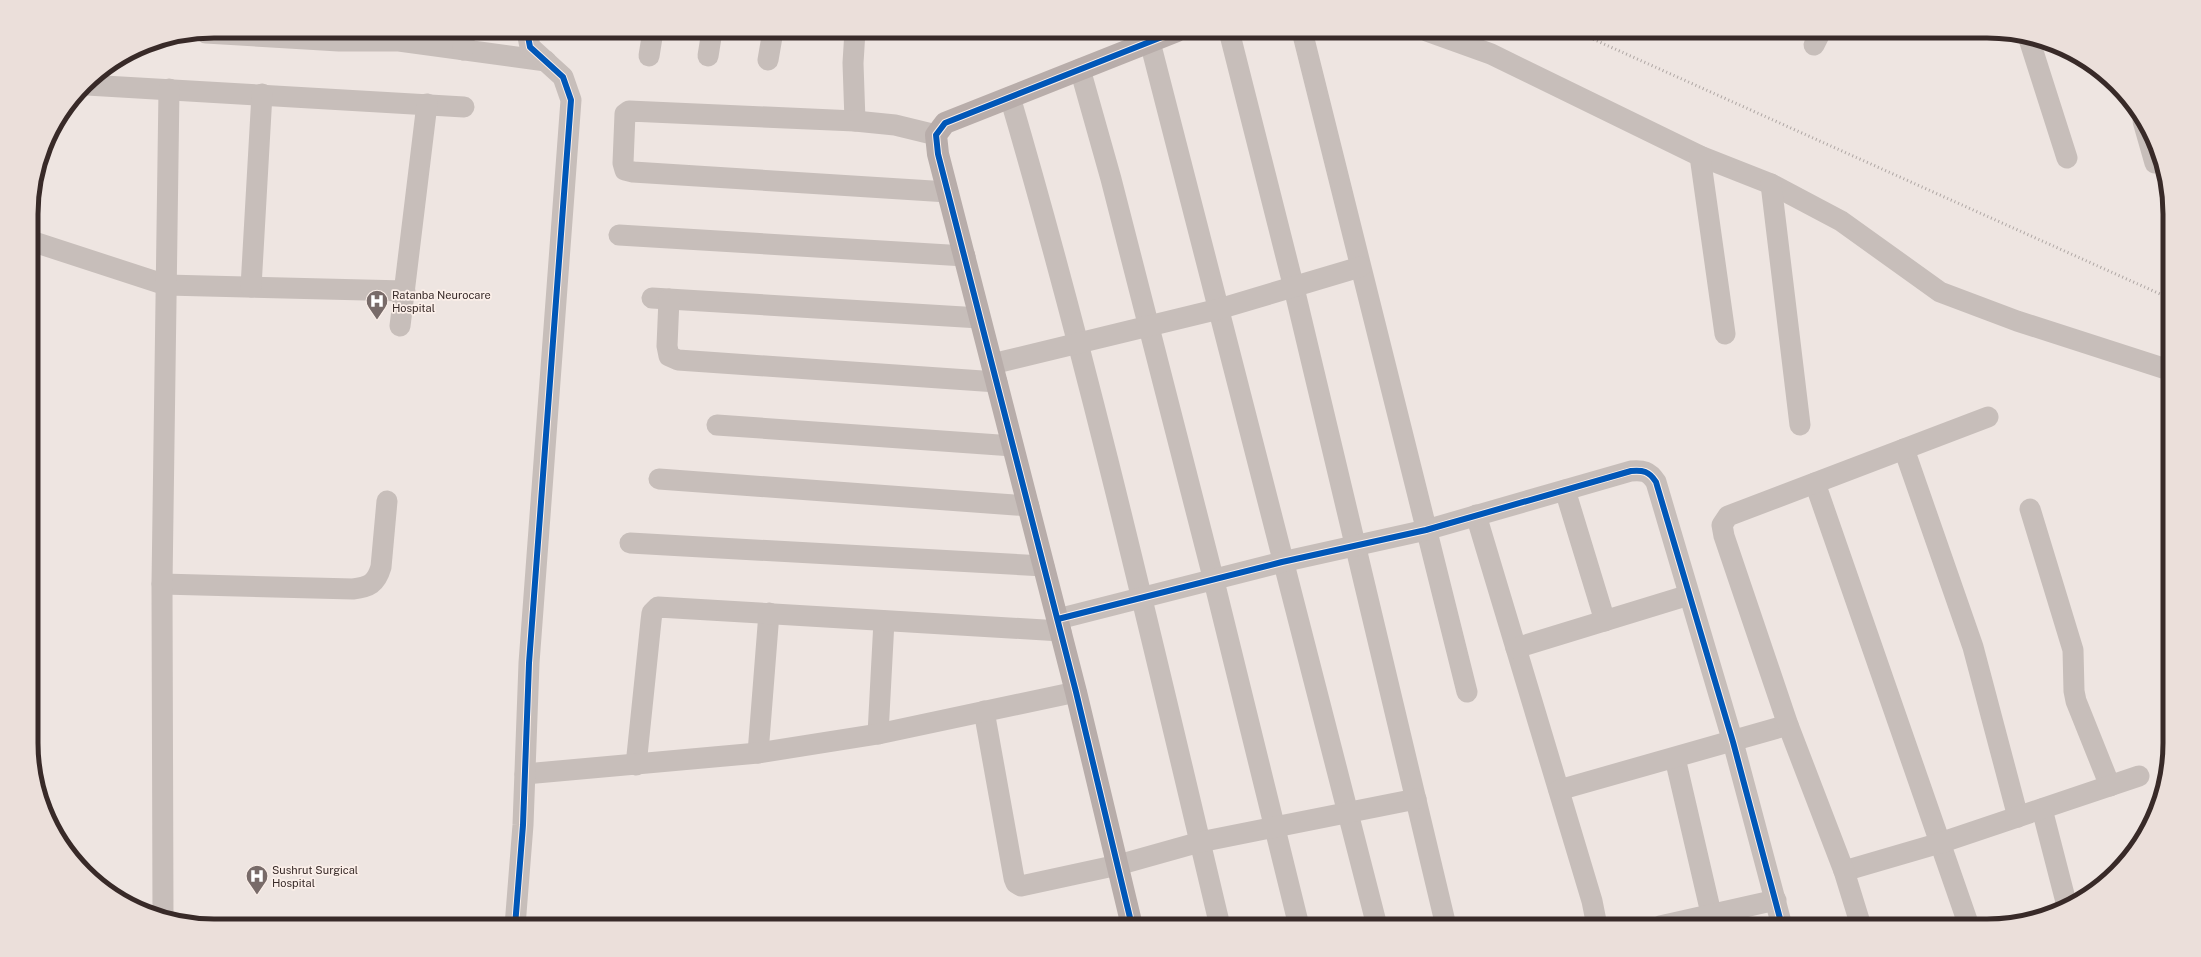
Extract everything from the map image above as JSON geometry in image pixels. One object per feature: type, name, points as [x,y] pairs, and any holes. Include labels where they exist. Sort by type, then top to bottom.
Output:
[{"type":"street","points":[[429,38],[464,40],[546,61]]},
{"type":"street","points":[[515,919],[525,774],[529,663],[571,100],[564,77],[530,47],[528,38]]},
{"type":"street","points":[[649,56],[652,38]]},
{"type":"street","points":[[708,56],[711,38]]},
{"type":"street","points":[[768,60],[772,38]]},
{"type":"street","points":[[855,38],[853,63],[855,121]]},
{"type":"street","points":[[1130,919],[1076,692],[938,154],[936,135],[945,122],[1160,38]]},
{"type":"street","points":[[1231,38],[1294,288],[1444,919]]},
{"type":"street","points":[[1304,38],[1467,692]]},
{"type":"street","points":[[1446,38],[1491,54],[1700,156],[1771,184],[1841,221],[1940,292],[2017,321],[2163,368]]},
{"type":"street","points":[[1150,42],[1282,562],[1349,812],[1375,919]]},
{"type":"street","points":[[2030,44],[2067,158]]},
{"type":"street","points":[[1080,69],[1214,580],[1297,919]]},
{"type":"street","points":[[95,85],[464,107]]},
{"type":"street","points":[[163,911],[162,584],[168,89]]},
{"type":"street","points":[[251,287],[262,94]]},
{"type":"street","points":[[1010,97],[1077,343],[1142,598],[1218,919]]},
{"type":"street","points":[[400,326],[427,104]]},
{"type":"street","points":[[936,135],[895,125],[855,121],[629,111],[625,114],[623,167],[627,171],[633,172],[948,192]]},
{"type":"street","points":[[2152,152],[2155,163]]},
{"type":"street","points":[[1700,156],[1725,334]]},
{"type":"street","points":[[1771,184],[1800,425]]},
{"type":"street","points":[[619,235],[964,256]]},
{"type":"street","points":[[38,244],[166,285],[404,291]]},
{"type":"street","points":[[980,318],[660,298],[669,356],[678,360],[995,373],[1077,343],[1219,309],[1294,288],[1360,267]]},
{"type":"street","points":[[1859,919],[1844,871],[1788,725],[1724,536],[1722,525],[1728,516],[1988,417]]},
{"type":"street","points":[[717,425],[1013,446]]},
{"type":"street","points":[[1904,449],[1973,647],[2018,817]]},
{"type":"street","points":[[636,765],[651,621],[655,608],[666,606],[884,621],[1059,625],[1142,598],[1282,562],[1426,530],[1631,471],[1642,470],[1650,473],[1656,482],[1733,742],[1780,919]]},
{"type":"street","points":[[658,479],[1028,506]]},
{"type":"street","points":[[1815,483],[1967,919]]},
{"type":"street","points":[[1565,490],[1606,621]]},
{"type":"street","points":[[162,584],[353,589],[366,588],[373,584],[378,578],[381,567],[387,501]]},
{"type":"street","points":[[2030,509],[2073,650],[2074,691],[2076,701],[2110,786]]},
{"type":"street","points":[[1476,515],[1559,790],[1595,919]]},
{"type":"street","points":[[630,544],[1044,566]]},
{"type":"street","points":[[1516,648],[1689,595]]},
{"type":"street","points":[[758,753],[769,613]]},
{"type":"street","points":[[878,734],[884,621]]},
{"type":"street","points":[[525,774],[758,753],[878,734],[1076,692]]},
{"type":"street","points":[[984,711],[1016,883],[1027,886],[1118,865],[1200,842],[1416,799]]},
{"type":"street","points":[[1559,790],[1733,742],[1788,725]]},
{"type":"street","points":[[1675,758],[1713,919]]},
{"type":"street","points":[[1844,871],[1940,843],[2139,776]]},
{"type":"street","points":[[2042,809],[2066,901]]},
{"type":"street","points":[[1716,919],[1776,900]]},
{"type":"railway","points":[[1591,38],[2163,295]]},
{"type":"cycle path","points":[[516,919],[523,825],[529,663],[571,100],[563,77],[530,47],[528,38]]},
{"type":"cycle path","points":[[1130,919],[1076,692],[938,154],[936,135],[945,123],[1159,38]]},
{"type":"cycle path","points":[[1058,619],[1282,562],[1426,530],[1631,471],[1648,473],[1656,482],[1733,742],[1780,919]]},
{"type":"place","name":"Ratanba Neurocare Hospital","points":[[377,320]]},
{"type":"place","name":"Sushrut Surgical Hospital","points":[[257,896]]}]
